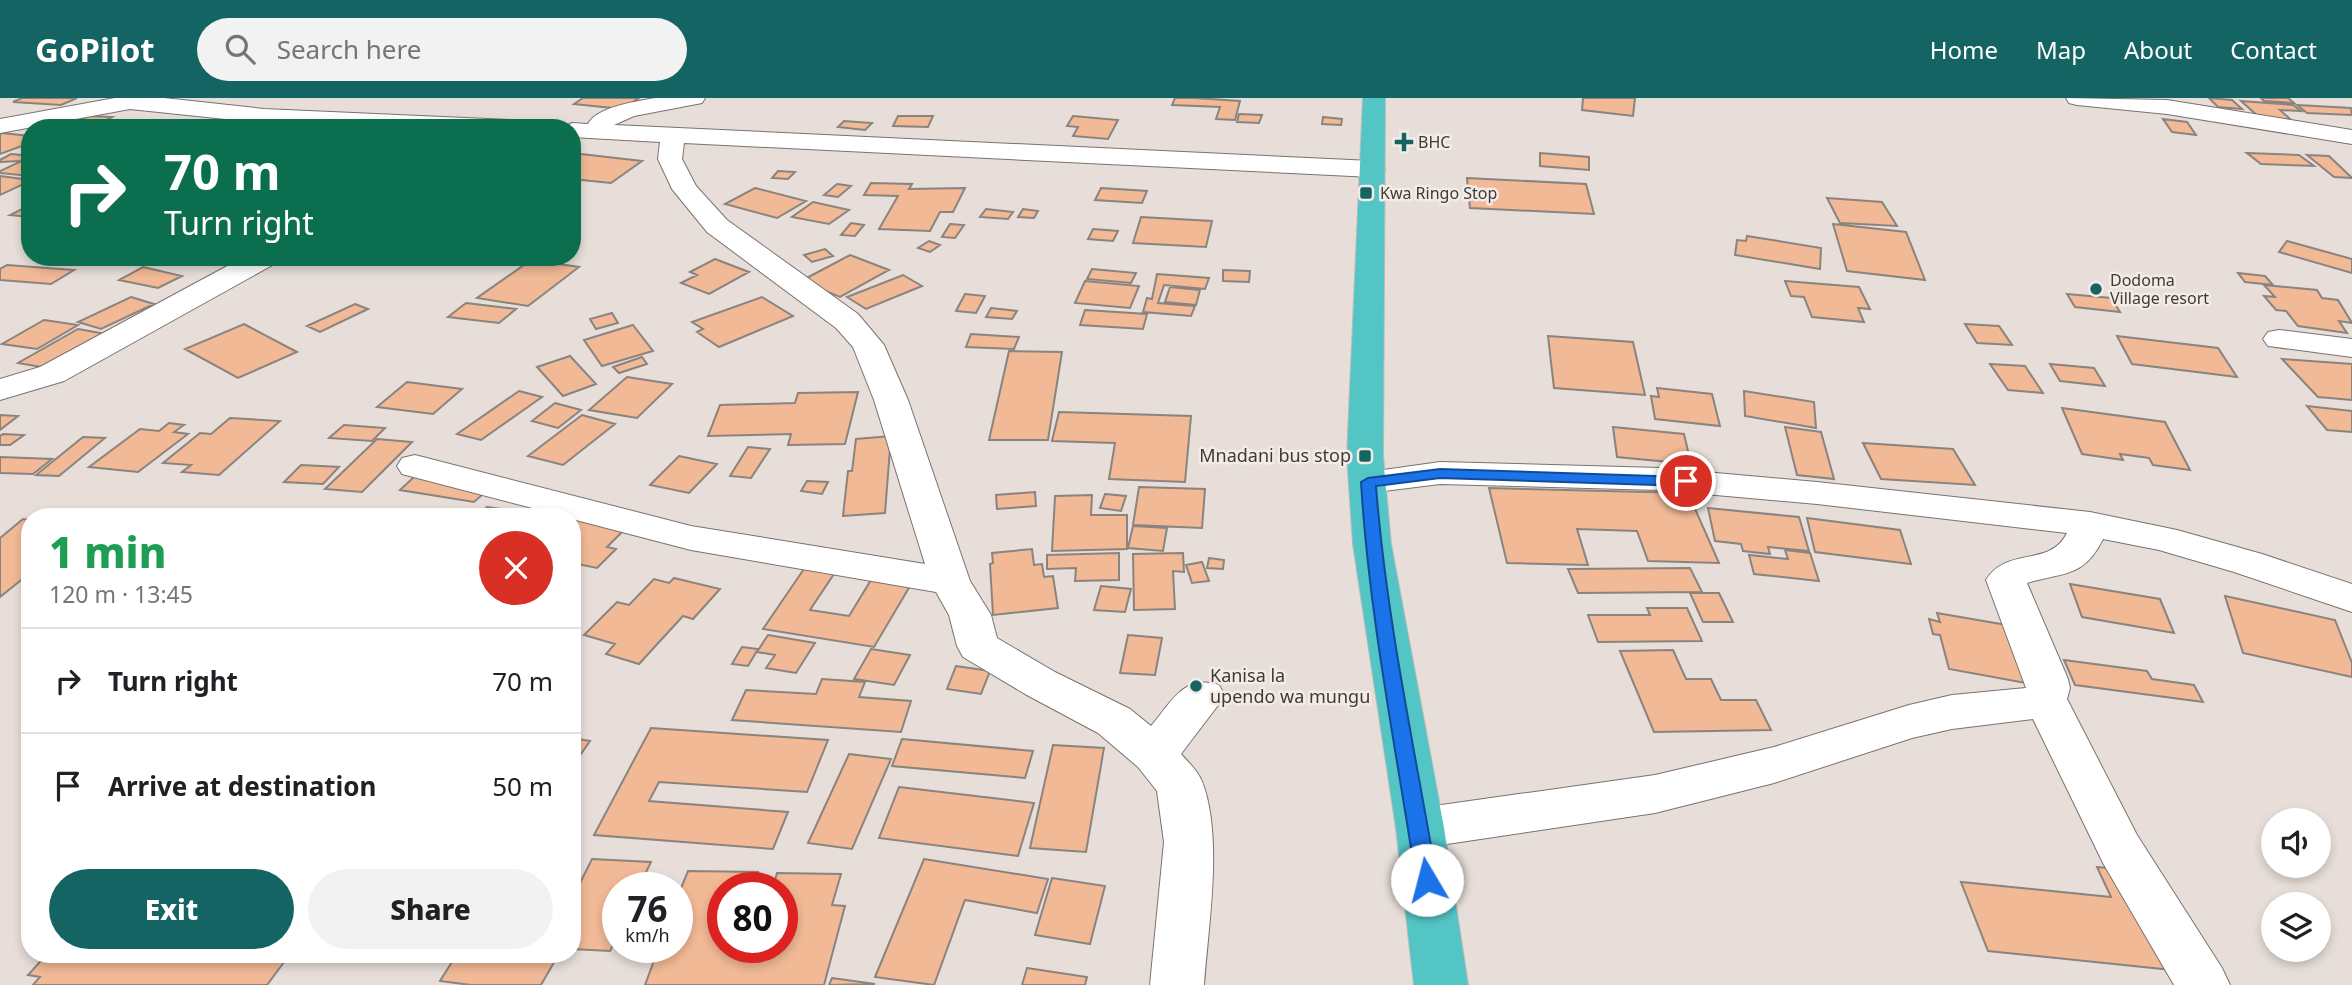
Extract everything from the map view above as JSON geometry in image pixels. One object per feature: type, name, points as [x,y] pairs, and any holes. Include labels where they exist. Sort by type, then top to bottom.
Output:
[{"type":"highway","points":[[1374,98],[1365,456],[1372,544],[1420,828],[1441,985]]},
{"type":"street","points":[[581,129],[628,110],[694,98]]},
{"type":"street","points":[[2077,98],[2177,102],[2352,137]]},
{"type":"street","points":[[40,119],[143,101],[264,116],[328,119]]},
{"type":"street","points":[[0,126],[21,122]]},
{"type":"street","points":[[581,131],[1372,169]]},
{"type":"street","points":[[673,135],[670,159],[685,189],[717,226],[847,321],[868,345],[891,400],[950,581],[970,615],[978,646],[1114,721],[1154,754],[1180,785],[1189,842],[1177,985]]},
{"type":"street","points":[[0,390],[52,374],[250,266]]},
{"type":"street","points":[[2279,339],[2352,348]]},
{"type":"street","points":[[415,467],[574,508]]},
{"type":"street","points":[[1368,482],[1440,473],[1660,479],[1817,493],[2090,524],[2163,539],[2248,563],[2352,598]]},
{"type":"street","points":[[581,510],[691,538],[950,581]]},
{"type":"street","points":[[2090,524],[2076,552],[2062,564],[2015,572],[2006,580],[2046,679],[2048,688],[2045,699],[2120,849],[2203,985]]},
{"type":"street","points":[[1154,754],[1203,696]]},
{"type":"street","points":[[1420,828],[1655,794],[1774,765],[1909,722],[1952,712],[2018,705],[2045,699]]},
{"type":"building","points":[[22,98],[77,98],[61,105],[13,102]]},
{"type":"building","points":[[583,98],[639,98],[622,109],[574,104]]},
{"type":"building","points":[[1175,98],[1240,101],[1235,120],[1216,119],[1220,107],[1172,105]]},
{"type":"building","points":[[1583,98],[1635,98],[1633,116],[1582,110]]},
{"type":"building","points":[[2209,98],[2232,100],[2242,109],[2218,107]]},
{"type":"building","points":[[2261,98],[2288,98],[2294,103],[2264,101]]},
{"type":"building","points":[[2241,101],[2293,105],[2301,111],[2280,110],[2291,120],[2259,117]]},
{"type":"building","points":[[2297,105],[2351,108],[2352,115],[2307,113]]},
{"type":"building","points":[[1239,114],[1262,115],[1259,123],[1237,122]]},
{"type":"building","points":[[89,116],[112,117],[108,119],[83,119]]},
{"type":"building","points":[[898,116],[933,116],[928,127],[893,126]]},
{"type":"building","points":[[1073,116],[1118,120],[1108,139],[1073,136],[1078,127],[1067,126]]},
{"type":"building","points":[[1323,117],[1342,119],[1341,125],[1322,124]]},
{"type":"building","points":[[2163,119],[2187,122],[2196,135],[2172,132]]},
{"type":"building","points":[[844,121],[872,123],[865,130],[838,127]]},
{"type":"building","points":[[0,134],[21,135],[21,146],[0,154]]},
{"type":"building","points":[[1540,153],[1589,157],[1589,170],[1540,166]]},
{"type":"building","points":[[2247,153],[2299,155],[2314,166],[2261,164]]},
{"type":"building","points":[[11,154],[21,155],[20,161],[0,160]]},
{"type":"building","points":[[581,154],[642,161],[611,183],[581,180]]},
{"type":"building","points":[[2307,155],[2329,156],[2352,178],[2334,177]]},
{"type":"building","points":[[21,161],[21,175],[0,171]]},
{"type":"building","points":[[778,171],[795,172],[788,179],[772,178]]},
{"type":"building","points":[[0,176],[21,179],[21,185],[0,195]]},
{"type":"building","points":[[1467,178],[1586,184],[1594,214],[1470,208]]},
{"type":"building","points":[[871,183],[912,184],[909,189],[965,188],[953,212],[940,212],[930,231],[879,229],[898,196],[864,195]]},
{"type":"building","points":[[837,184],[851,186],[838,197],[824,195]]},
{"type":"building","points":[[755,188],[806,201],[777,218],[725,204]]},
{"type":"building","points":[[1101,188],[1147,191],[1142,203],[1095,200]]},
{"type":"building","points":[[1827,198],[1882,202],[1897,226],[1840,223]]},
{"type":"building","points":[[813,202],[849,210],[829,224],[792,217]]},
{"type":"building","points":[[986,209],[1013,212],[1008,219],[980,217]]},
{"type":"building","points":[[1023,209],[1038,211],[1034,218],[1018,217]]},
{"type":"building","points":[[21,210],[21,216],[10,215]]},
{"type":"building","points":[[1141,217],[1212,221],[1206,247],[1133,243]]},
{"type":"building","points":[[851,223],[864,225],[855,236],[841,235]]},
{"type":"building","points":[[950,224],[964,225],[955,238],[942,237]]},
{"type":"building","points":[[1833,224],[1906,232],[1925,280],[1847,271]]},
{"type":"building","points":[[1093,229],[1118,231],[1113,241],[1088,239]]},
{"type":"building","points":[[1747,236],[1821,248],[1820,269],[1735,255],[1737,240],[1746,241]]},
{"type":"building","points":[[929,241],[940,245],[930,252],[918,248]]},
{"type":"building","points":[[2287,241],[2352,259],[2352,273],[2279,252]]},
{"type":"building","points":[[825,249],[833,256],[812,262],[804,255]]},
{"type":"building","points":[[850,255],[889,270],[840,297],[801,281]]},
{"type":"building","points":[[715,259],[749,272],[709,294],[681,283],[697,275],[690,272]]},
{"type":"building","points":[[7,265],[74,270],[51,284],[0,280],[0,269]]},
{"type":"building","points":[[522,266],[579,267],[528,306],[477,298]]},
{"type":"building","points":[[143,267],[182,276],[158,288],[119,280]]},
{"type":"building","points":[[1092,269],[1136,273],[1131,283],[1087,279]]},
{"type":"building","points":[[1223,270],[1250,271],[1249,282],[1223,281]]},
{"type":"building","points":[[2238,273],[2265,276],[2273,285],[2245,282]]},
{"type":"building","points":[[1157,274],[1209,278],[1205,289],[1164,285],[1158,303],[1195,306],[1191,316],[1143,312],[1147,298],[1152,299]]},
{"type":"building","points":[[903,275],[922,286],[866,309],[847,297]]},
{"type":"building","points":[[1085,281],[1139,286],[1130,308],[1075,303]]},
{"type":"building","points":[[1785,281],[1859,287],[1870,309],[1858,308],[1864,322],[1812,317],[1804,297],[1791,296]]},
{"type":"building","points":[[2264,285],[2317,290],[2322,298],[2338,300],[2352,323],[2339,321],[2347,333],[2298,326],[2286,311],[2276,310],[2264,296],[2275,297]]},
{"type":"building","points":[[1170,287],[1200,290],[1196,305],[1165,302]]},
{"type":"building","points":[[965,294],[985,296],[976,313],[956,311]]},
{"type":"building","points":[[2067,294],[2111,298],[2120,312],[2075,307]]},
{"type":"building","points":[[131,297],[154,304],[101,329],[78,322]]},
{"type":"building","points":[[762,297],[793,316],[719,347],[697,332],[703,329],[692,322]]},
{"type":"building","points":[[466,303],[516,309],[499,323],[448,317]]},
{"type":"building","points":[[355,304],[368,309],[320,332],[307,326]]},
{"type":"building","points":[[991,308],[1017,311],[1012,319],[986,317]]},
{"type":"building","points":[[1085,310],[1147,314],[1143,329],[1080,325]]},
{"type":"building","points":[[612,313],[618,323],[596,329],[590,319]]},
{"type":"building","points":[[44,320],[78,325],[37,349],[2,344]]},
{"type":"building","points":[[244,324],[297,352],[238,378],[185,349]]},
{"type":"building","points":[[1965,324],[1999,326],[2012,345],[1977,343]]},
{"type":"building","points":[[633,325],[653,351],[602,366],[584,340]]},
{"type":"building","points":[[78,329],[106,334],[47,368],[18,363]]},
{"type":"building","points":[[971,334],[1019,337],[1014,349],[966,347]]},
{"type":"building","points":[[1548,336],[1633,342],[1645,395],[1554,388]]},
{"type":"building","points":[[2117,336],[2218,348],[2237,377],[2132,364]]},
{"type":"building","points":[[1009,351],[1062,352],[1048,440],[989,440]]},
{"type":"building","points":[[570,356],[596,384],[563,396],[537,367]]},
{"type":"building","points":[[642,357],[647,364],[619,373],[613,367]]},
{"type":"building","points":[[2282,359],[2352,364],[2352,400],[2318,397]]},
{"type":"building","points":[[1990,364],[2025,366],[2043,393],[2008,390]]},
{"type":"building","points":[[2050,364],[2094,368],[2105,386],[2060,381]]},
{"type":"building","points":[[627,377],[672,384],[637,418],[589,410]]},
{"type":"building","points":[[407,382],[462,389],[433,414],[377,407]]},
{"type":"building","points":[[1657,388],[1712,394],[1720,426],[1655,419],[1651,396],[1659,397]]},
{"type":"building","points":[[519,391],[542,397],[481,440],[457,434]]},
{"type":"building","points":[[1744,391],[1814,402],[1816,428],[1745,416]]},
{"type":"building","points":[[858,392],[845,444],[788,445],[791,434],[708,436],[720,405],[795,403],[798,393]]},
{"type":"building","points":[[555,403],[581,410],[558,428],[532,421]]},
{"type":"building","points":[[2307,406],[2352,411],[2352,432],[2327,430]]},
{"type":"building","points":[[2062,408],[2165,422],[2190,470],[2153,465],[2149,458],[2120,454],[2123,460],[2082,454]]},
{"type":"building","points":[[1059,412],[1191,416],[1185,482],[1109,479],[1115,443],[1052,441]]},
{"type":"building","points":[[0,415],[18,416],[0,430]]},
{"type":"building","points":[[582,415],[615,424],[563,465],[528,456]]},
{"type":"building","points":[[230,418],[280,421],[219,475],[182,472],[191,465],[163,463],[200,433],[211,434]]},
{"type":"building","points":[[169,423],[184,425],[174,432],[188,434],[138,472],[89,467],[140,429],[159,431]]},
{"type":"building","points":[[344,425],[385,428],[372,441],[329,438]]},
{"type":"building","points":[[1613,427],[1684,434],[1691,464],[1617,457]]},
{"type":"building","points":[[1785,427],[1821,432],[1834,479],[1797,475]]},
{"type":"building","points":[[24,435],[10,445],[0,445],[0,436]]},
{"type":"building","points":[[891,436],[885,513],[843,516],[848,471],[852,471],[856,439]]},
{"type":"building","points":[[83,437],[105,438],[59,476],[36,475]]},
{"type":"building","points":[[377,439],[412,442],[362,492],[325,489]]},
{"type":"building","points":[[1863,443],[1953,449],[1975,485],[1881,479]]},
{"type":"building","points":[[748,447],[770,449],[751,478],[730,476]]},
{"type":"building","points":[[679,456],[717,464],[689,493],[650,485]]},
{"type":"building","points":[[0,457],[52,459],[33,474],[0,473]]},
{"type":"building","points":[[301,465],[339,467],[323,484],[284,482]]},
{"type":"building","points":[[415,476],[490,488],[474,502],[400,490]]},
{"type":"building","points":[[807,481],[828,482],[822,494],[801,491]]},
{"type":"building","points":[[1139,487],[1205,489],[1202,528],[1133,525]]},
{"type":"building","points":[[1489,488],[1688,493],[1719,563],[1648,561],[1637,531],[1577,529],[1588,565],[1507,563]]},
{"type":"building","points":[[1035,492],[1036,506],[997,509],[996,495]]},
{"type":"building","points":[[1105,494],[1126,496],[1121,511],[1100,508]]},
{"type":"building","points":[[1092,495],[1091,515],[1127,515],[1127,549],[1052,551],[1055,496]]},
{"type":"building","points":[[1708,508],[1799,517],[1809,551],[1768,547],[1770,554],[1743,551],[1741,544],[1715,541]]},
{"type":"building","points":[[581,518],[626,528],[607,547],[616,549],[597,568],[581,565]]},
{"type":"building","points":[[1807,518],[1900,530],[1911,564],[1815,552]]},
{"type":"building","points":[[21,521],[21,580],[0,597],[0,538]]},
{"type":"building","points":[[1133,526],[1167,528],[1163,551],[1128,548]]},
{"type":"building","points":[[1032,549],[1034,565],[1042,564],[1044,577],[1053,576],[1058,608],[993,615],[990,564],[993,563],[992,553]]},
{"type":"building","points":[[1785,550],[1810,553],[1819,581],[1754,574],[1749,555],[1788,559]]},
{"type":"building","points":[[1119,553],[1119,580],[1075,581],[1076,568],[1047,569],[1047,555]]},
{"type":"building","points":[[1183,553],[1184,572],[1173,571],[1175,609],[1134,610],[1133,554]]},
{"type":"building","points":[[1209,558],[1224,560],[1223,569],[1207,568]]},
{"type":"building","points":[[1202,562],[1209,581],[1192,583],[1186,565]]},
{"type":"building","points":[[808,563],[838,568],[810,610],[849,616],[874,575],[913,581],[874,647],[763,629]]},
{"type":"building","points":[[1690,568],[1702,592],[1578,593],[1568,569]]},
{"type":"building","points":[[674,578],[720,589],[693,619],[683,616],[639,664],[606,654],[615,644],[584,635],[617,602],[629,605],[654,579],[669,583]]},
{"type":"building","points":[[2070,584],[2160,599],[2174,633],[2082,617]]},
{"type":"building","points":[[1101,586],[1131,589],[1125,612],[1094,610]]},
{"type":"building","points":[[1690,593],[1719,593],[1733,622],[1703,622]]},
{"type":"building","points":[[2225,596],[2335,620],[2352,663],[2352,677],[2243,653]]},
{"type":"building","points":[[1647,608],[1687,608],[1702,641],[1598,642],[1588,615],[1650,615]]},
{"type":"building","points":[[1937,613],[2018,627],[2037,685],[1949,669],[1940,635],[1933,634],[1929,619],[1940,622]]},
{"type":"building","points":[[768,635],[815,643],[796,673],[766,668],[775,655],[757,652]]},
{"type":"building","points":[[1128,635],[1162,638],[1155,675],[1120,673]]},
{"type":"building","points":[[742,647],[758,649],[748,666],[732,664]]},
{"type":"building","points":[[871,649],[910,655],[894,685],[854,679]]},
{"type":"building","points":[[1673,650],[1686,679],[1711,679],[1721,700],[1756,700],[1771,730],[1654,732],[1620,651]]},
{"type":"building","points":[[2064,660],[2147,671],[2152,679],[2194,685],[2203,702],[2075,685]]},
{"type":"building","points":[[956,666],[990,671],[981,694],[947,689]]},
{"type":"building","points":[[822,679],[865,682],[859,697],[911,701],[901,732],[732,720],[746,690],[816,694]]},
{"type":"building","points":[[651,728],[828,740],[807,792],[659,782],[649,801],[788,812],[773,849],[594,835]]},
{"type":"building","points":[[902,739],[1033,751],[1025,778],[892,766]]},
{"type":"building","points":[[581,740],[590,741],[581,754]]},
{"type":"building","points":[[1053,745],[1104,748],[1086,852],[1030,848]]},
{"type":"building","points":[[849,754],[891,759],[852,849],[808,843]]},
{"type":"building","points":[[899,787],[1034,803],[1018,856],[879,838]]},
{"type":"building","points":[[592,859],[651,862],[646,872],[602,872],[602,951],[581,949],[581,881]]},
{"type":"building","points":[[924,859],[1048,879],[1037,913],[965,900],[934,985],[875,977]]},
{"type":"building","points":[[2097,867],[2129,870],[2182,971],[1988,951],[1961,882],[2111,897]]},
{"type":"building","points":[[688,871],[758,872],[707,872],[707,963],[798,963],[798,873],[841,874],[832,905],[845,906],[824,985],[645,985],[653,963],[693,963],[693,872]]},
{"type":"building","points":[[1052,878],[1105,886],[1090,944],[1035,935]]},
{"type":"building","points":[[39,963],[283,963],[267,985],[33,985],[40,977],[28,975]]},
{"type":"building","points":[[451,963],[554,963],[541,985],[471,985],[440,981]]},
{"type":"building","points":[[1027,968],[1087,977],[1085,985],[1022,985]]},
{"type":"building","points":[[832,978],[875,984],[829,985]]},
{"type":"place","name":"BHC","points":[[1404,142]]},
{"type":"place","name":"Kwa Ringo Stop","points":[[1366,193]]},
{"type":"place","name":"Dodoma Village resort","points":[[2096,289]]},
{"type":"place","name":"Mnadani bus stop","points":[[1365,456]]},
{"type":"place","name":"Kanisa la upendo wa mungu","points":[[1196,686]]},
{"type":"route","points":[[1427,880],[1372,544],[1368,482],[1440,473],[1536,474],[1686,481]]}]
